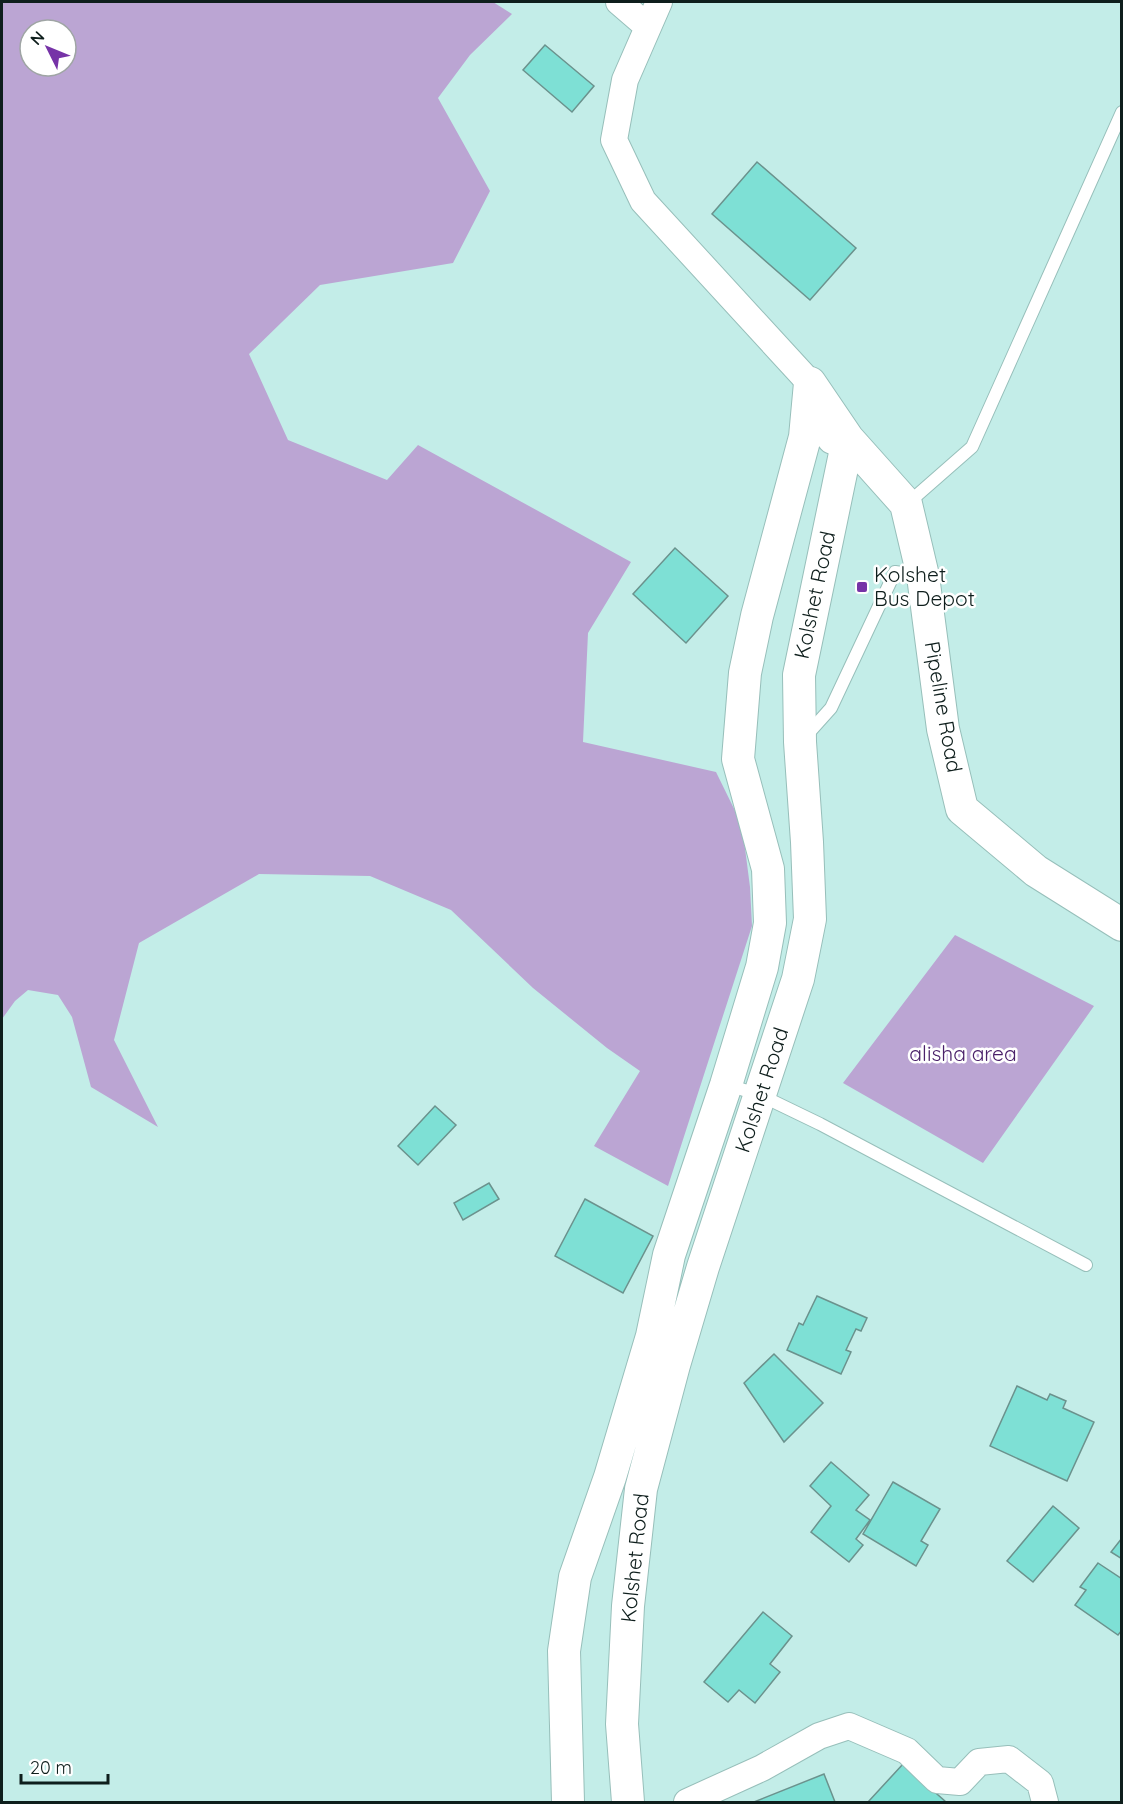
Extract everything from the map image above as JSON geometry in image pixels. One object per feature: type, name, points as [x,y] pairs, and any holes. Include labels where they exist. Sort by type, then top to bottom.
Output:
[{"type":"street","points":[[619,2],[648,27]]},
{"type":"street","points":[[659,2],[625,80],[614,140],[643,201],[810,383],[848,439]]},
{"type":"street","name":"Kolshet Road","points":[[568,1803],[564,1651],[575,1577],[610,1478],[652,1336],[669,1255],[726,1085],[762,967],[770,922],[768,869],[738,759],[745,674],[757,616],[805,436],[810,383]]},
{"type":"street","points":[[805,436],[848,439]]},
{"type":"street","name":"Kolshet Road","points":[[628,1803],[622,1724],[628,1606],[641,1489],[703,1267],[798,979],[810,919],[800,742],[799,675],[848,439]]},
{"type":"street","name":"Pipeline Road","points":[[848,439],[906,504],[923,576],[943,729],[962,809],[1036,872],[1122,925]]},
{"type":"street","points":[[770,922],[810,919]]},
{"type":"street","points":[[669,1255],[703,1267]]},
{"type":"street","points":[[610,1478],[641,1489]]},
{"type":"street","points":[[687,1803],[762,1768],[819,1736],[849,1726],[907,1751],[937,1780],[960,1782],[979,1762],[1009,1760],[1040,1783],[1045,1803]]},
{"type":"lane","points":[[906,504],[972,447],[1122,112]]},
{"type":"lane","points":[[800,742],[831,708],[895,572],[923,576]]},
{"type":"lane","points":[[726,1085],[760,1095],[1086,1265]]},
{"type":"green space","points":[[2,2],[493,2],[512,14],[470,55],[438,98],[490,191],[453,263],[320,285],[249,354],[288,440],[387,480],[418,445],[631,562],[588,633],[583,742],[716,772],[742,825],[750,887],[752,926],[668,1186],[594,1146],[640,1071],[607,1048],[533,988],[451,910],[370,876],[259,874],[139,943],[114,1040],[158,1127],[91,1087],[72,1017],[58,995],[28,990],[15,1001],[2,1019]]},
{"type":"green space","name":"alisha area","points":[[955,935],[1094,1006],[983,1163],[843,1083]]},
{"type":"building","points":[[545,45],[594,86],[572,112],[523,70]]},
{"type":"building","points":[[757,162],[856,248],[810,300],[712,214]]},
{"type":"building","points":[[675,548],[728,596],[686,643],[633,594]]},
{"type":"building","points":[[435,1106],[456,1125],[418,1165],[398,1146]]},
{"type":"building","points":[[489,1183],[499,1199],[463,1220],[454,1203]]},
{"type":"building","points":[[585,1199],[653,1236],[623,1293],[555,1256]]},
{"type":"building","points":[[817,1296],[867,1318],[861,1331],[856,1329],[846,1350],[851,1352],[841,1374],[787,1350],[799,1323],[803,1325]]},
{"type":"building","points":[[774,1354],[823,1403],[784,1442],[744,1383]]},
{"type":"building","points":[[1017,1386],[1047,1400],[1050,1394],[1066,1401],[1063,1408],[1094,1422],[1067,1481],[990,1446]]},
{"type":"building","points":[[831,1462],[869,1495],[856,1510],[870,1520],[856,1539],[863,1545],[849,1562],[811,1532],[831,1506],[810,1486]]},
{"type":"building","points":[[893,1482],[940,1509],[921,1541],[928,1545],[916,1566],[863,1534]]},
{"type":"building","points":[[1053,1506],[1079,1528],[1033,1582],[1007,1561]]},
{"type":"building","points":[[1122,1538],[1122,1559],[1111,1552]]},
{"type":"building","points":[[1098,1563],[1122,1579],[1122,1630],[1118,1635],[1075,1605],[1086,1590],[1080,1587]]},
{"type":"building","points":[[763,1612],[792,1636],[770,1664],[780,1672],[755,1703],[739,1690],[728,1702],[704,1682]]},
{"type":"building","points":[[903,1764],[946,1802],[868,1802]]},
{"type":"building","points":[[824,1774],[835,1802],[754,1802]]},
{"type":"place","name":"Kolshet Bus Depot","points":[[862,587]]}]
